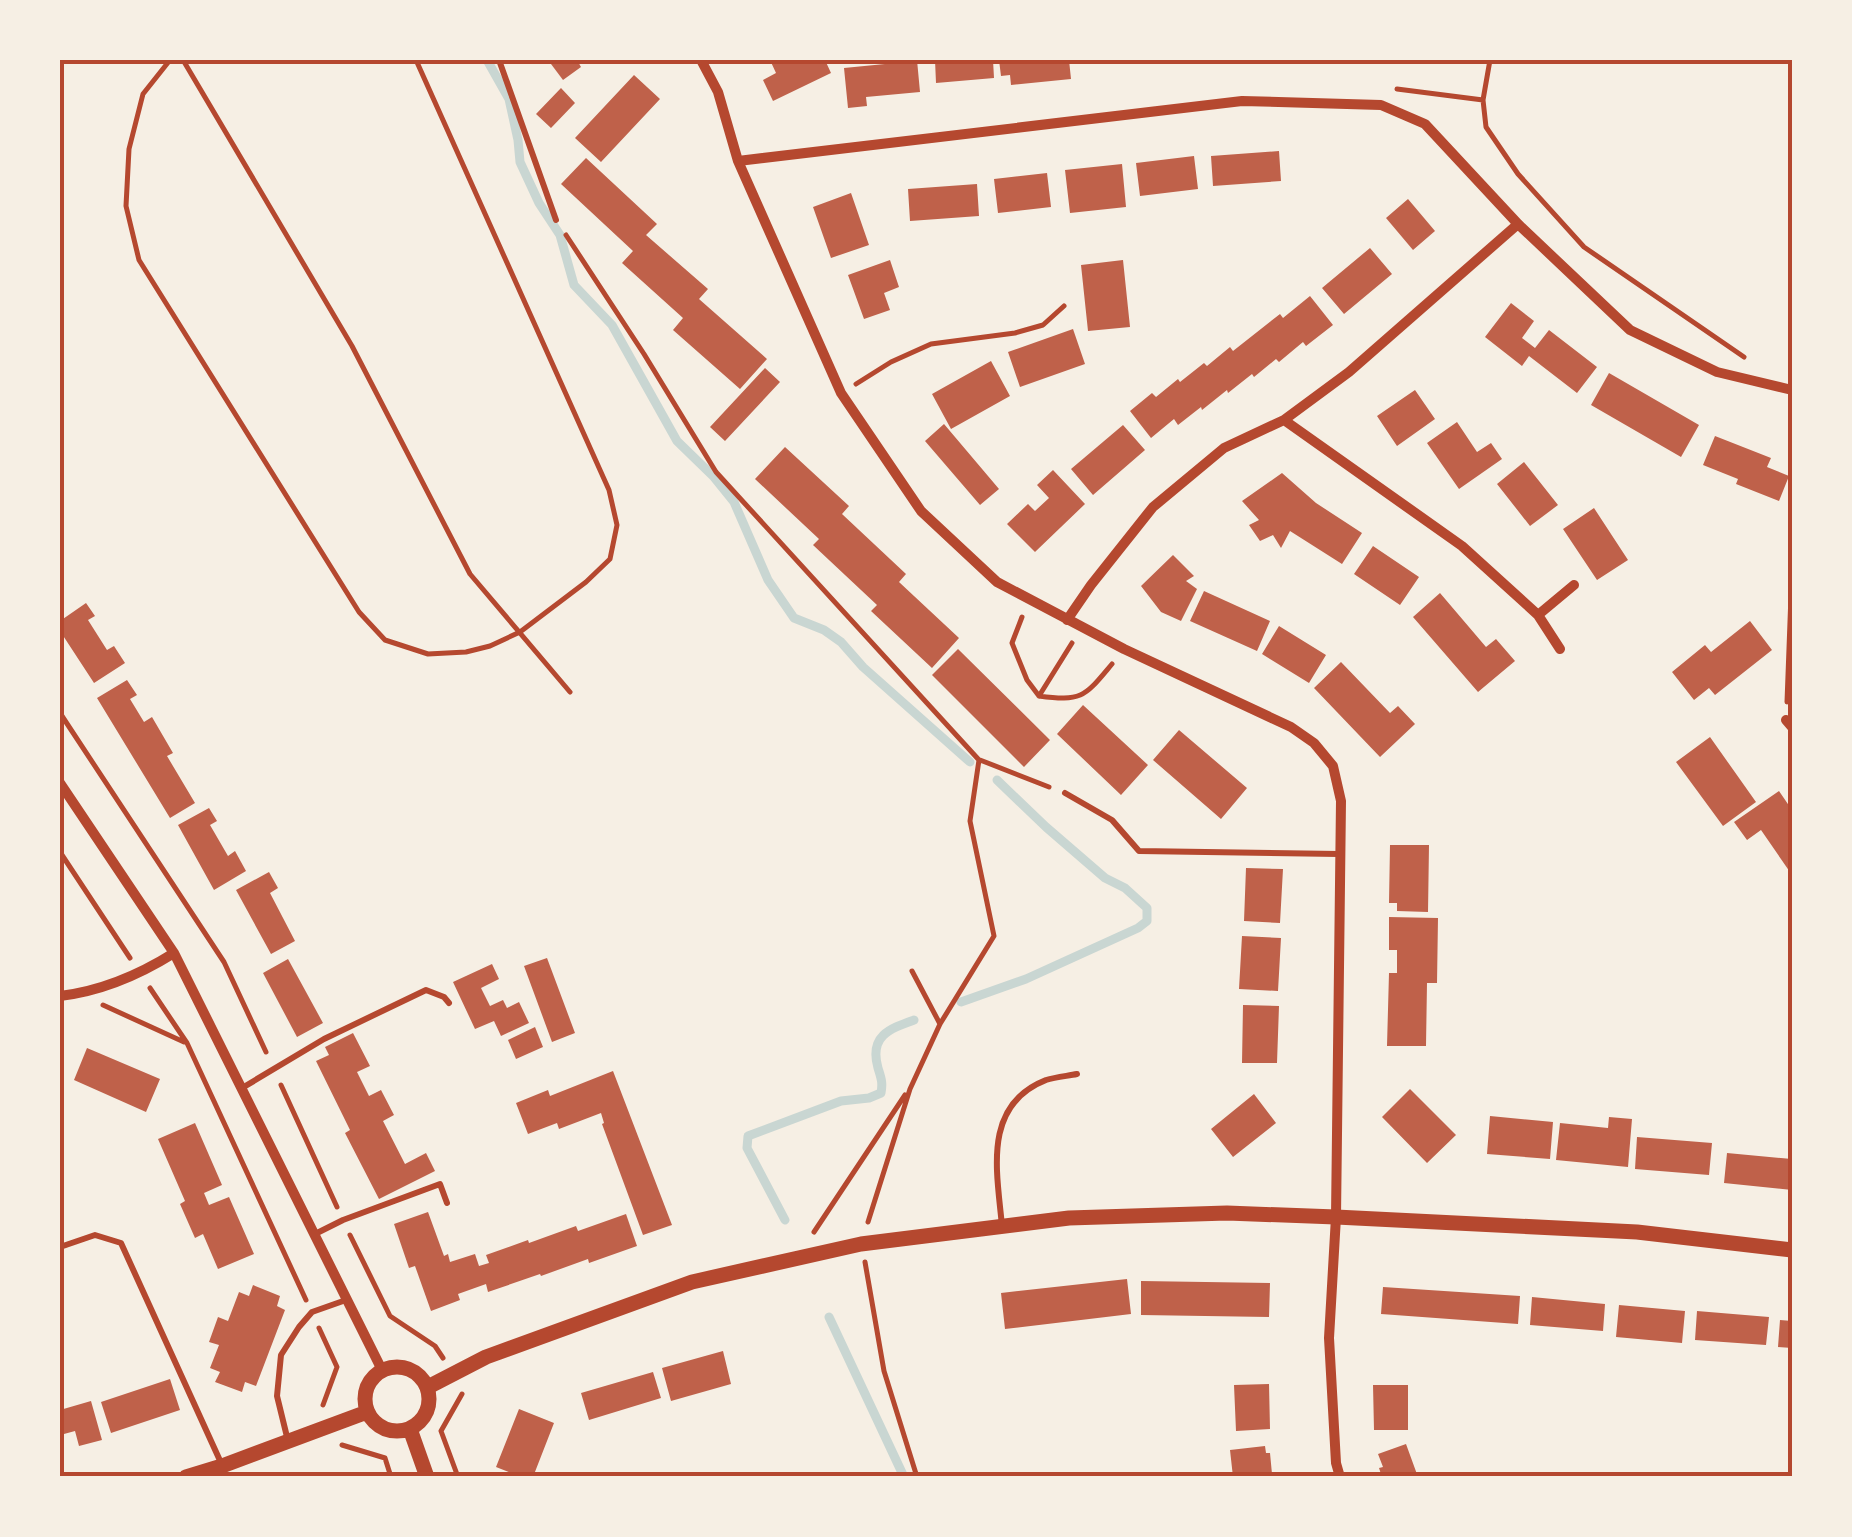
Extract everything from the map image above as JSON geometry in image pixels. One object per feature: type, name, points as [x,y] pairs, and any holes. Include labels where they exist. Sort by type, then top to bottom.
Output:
[{"type":"street","points":[[702,60],[718,92],[738,161],[841,393],[921,511],[997,582],[1124,649],[1291,727],[1314,743],[1334,766],[1341,801],[1336,1217],[1330,1338],[1340,1477]]},
{"type":"street","points":[[738,161],[1242,101],[1381,105],[1425,124],[1518,224],[1630,330],[1717,372],[1792,390]]},
{"type":"street","points":[[1067,620],[1153,508],[1224,448],[1284,420],[1348,372],[1518,224]]},
{"type":"street","points":[[1284,420],[1462,546],[1538,615],[1560,649]]},
{"type":"street","points":[[1538,615],[1574,585]]},
{"type":"street","points":[[60,783],[174,953],[382,1370]]},
{"type":"street","points":[[60,996],[79,994],[140,974],[174,953]]},
{"type":"street","points":[[428,1387],[486,1357],[692,1282],[861,1244],[1070,1218],[1227,1213],[1336,1217],[1637,1232],[1792,1250]]},
{"type":"street","points":[[403,1368],[416,1373],[428,1387],[428,1407],[423,1418],[410,1429],[383,1429],[367,1412],[365,1395],[371,1380],[382,1370],[403,1368]]},
{"type":"street","points":[[186,1477],[367,1412]]},
{"type":"street","points":[[410,1429],[427,1477]]},
{"type":"lane","points":[[499,60],[556,220]]},
{"type":"lane","points":[[1065,794],[1112,820],[1139,851],[1339,854]]},
{"type":"lane","points":[[242,1088],[324,1038],[426,990],[444,997],[449,1004]]},
{"type":"lane","points":[[1002,1227],[996,1152],[1002,1119],[1021,1097],[1044,1081],[1077,1074]]},
{"type":"lane","points":[[315,1234],[440,1184],[447,1203]]},
{"type":"lane","points":[[60,1246],[96,1235],[121,1243],[222,1466]]},
{"type":"lane","points":[[288,1442],[277,1396],[281,1355],[312,1312],[348,1299]]},
{"type":"path","points":[[170,60],[143,94],[129,149],[126,206],[138,260],[359,612],[385,640],[428,654],[466,652],[520,632],[586,582],[610,558],[617,525],[609,490],[416,60]]},
{"type":"path","points":[[182,60],[352,346],[470,574],[570,692]]},
{"type":"path","points":[[1490,60],[1483,100],[1486,127],[1518,174],[1584,246],[1744,357]]},
{"type":"path","points":[[1387,88],[1483,100]]},
{"type":"path","points":[[556,220],[716,472],[979,760],[1065,794]]},
{"type":"path","points":[[841,393],[891,362],[932,344],[1015,333],[1043,325],[1064,306]]},
{"type":"path","points":[[1789,724],[1792,568]]},
{"type":"path","points":[[1028,600],[1012,643],[1027,680],[1040,696],[1066,700],[1089,691],[1124,649]]},
{"type":"path","points":[[1040,696],[1082,628]]},
{"type":"path","points":[[60,712],[224,962],[390,1316],[435,1346],[454,1374],[462,1396],[441,1431],[458,1477]]},
{"type":"path","points":[[918,1477],[884,1371],[861,1244],[910,1089],[940,1024],[994,936],[970,821],[979,760]]},
{"type":"path","points":[[60,852],[187,1043],[337,1366],[322,1408],[327,1440],[384,1458],[392,1477]]},
{"type":"path","points":[[912,972],[940,1024]]},
{"type":"path","points":[[79,994],[187,1043]]},
{"type":"path","points":[[796,1259],[910,1089]]},
{"type":"building","points":[[548,60],[577,60],[581,67],[563,80]]},
{"type":"building","points":[[770,60],[825,60],[831,73],[773,101],[763,80],[776,73]]},
{"type":"building","points":[[917,60],[920,92],[866,97],[867,106],[848,108],[844,68]]},
{"type":"building","points":[[935,60],[993,60],[994,78],[936,83]]},
{"type":"building","points":[[999,60],[1069,60],[1071,79],[1011,85],[1010,75],[1001,76]]},
{"type":"building","points":[[634,75],[660,99],[601,162],[575,138]]},
{"type":"building","points":[[561,88],[575,103],[551,128],[536,114]]},
{"type":"building","points":[[1279,151],[1281,181],[1213,186],[1211,156]]},
{"type":"building","points":[[1194,156],[1198,189],[1140,196],[1136,163]]},
{"type":"building","points":[[586,158],[657,224],[646,235],[708,289],[699,299],[767,359],[740,389],[673,330],[683,318],[622,263],[633,251],[561,184]]},
{"type":"building","points":[[1122,164],[1126,207],[1070,213],[1065,170]]},
{"type":"building","points":[[1047,173],[1051,207],[998,213],[994,179]]},
{"type":"building","points":[[977,184],[979,216],[910,221],[908,189]]},
{"type":"building","points":[[851,193],[869,245],[831,258],[813,207]]},
{"type":"building","points":[[1408,199],[1435,231],[1413,250],[1386,218]]},
{"type":"building","points":[[1370,248],[1392,274],[1344,314],[1322,288]]},
{"type":"building","points":[[890,260],[899,287],[884,293],[890,310],[864,319],[848,275]]},
{"type":"building","points":[[1123,260],[1130,327],[1088,331],[1081,265]]},
{"type":"building","points":[[1310,296],[1333,325],[1306,346],[1303,342],[1279,362],[1276,359],[1178,425],[1174,419],[1151,438],[1130,411],[1152,393],[1156,397],[1204,363],[1207,366],[1230,347],[1233,351]]},
{"type":"building","points":[[1511,303],[1534,321],[1522,338],[1535,348],[1549,330],[1597,367],[1577,393],[1529,356],[1522,366],[1485,337]]},
{"type":"building","points":[[1073,329],[1085,364],[1020,387],[1008,352]]},
{"type":"building","points":[[991,361],[1010,396],[951,429],[932,394]]},
{"type":"building","points":[[765,368],[780,382],[725,441],[710,427]]},
{"type":"building","points":[[1609,373],[1699,425],[1681,457],[1591,405]]},
{"type":"building","points":[[1415,390],[1435,419],[1397,446],[1377,416]]},
{"type":"building","points":[[1457,422],[1477,452],[1491,443],[1502,459],[1459,489],[1427,443]]},
{"type":"building","points":[[944,424],[999,489],[980,505],[925,441]]},
{"type":"building","points":[[1123,425],[1145,450],[1093,495],[1071,469]]},
{"type":"building","points":[[1715,436],[1771,458],[1767,467],[1789,476],[1779,501],[1736,484],[1738,479],[1703,465]]},
{"type":"building","points":[[785,447],[849,506],[842,514],[906,574],[899,582],[959,638],[932,668],[871,611],[877,605],[813,545],[819,539],[755,479]]},
{"type":"building","points":[[1524,462],[1558,505],[1530,526],[1497,484]]},
{"type":"building","points":[[1053,470],[1085,504],[1035,552],[1007,524],[1028,504],[1035,511],[1049,498],[1037,485]]},
{"type":"building","points":[[1282,473],[1316,503],[1362,533],[1342,564],[1290,531],[1281,548],[1273,535],[1260,541],[1249,525],[1259,520],[1242,501]]},
{"type":"building","points":[[1594,508],[1628,560],[1597,580],[1563,529]]},
{"type":"building","points":[[1373,546],[1419,577],[1400,605],[1354,574]]},
{"type":"building","points":[[1173,555],[1194,576],[1186,581],[1197,589],[1181,621],[1161,612],[1141,586]]},
{"type":"building","points":[[1204,591],[1270,621],[1257,651],[1190,621]]},
{"type":"building","points":[[1440,593],[1486,647],[1496,639],[1515,661],[1478,692],[1413,617]]},
{"type":"building","points":[[86,603],[95,616],[88,620],[107,650],[114,646],[125,663],[94,683],[60,631],[60,621]]},
{"type":"building","points":[[1750,621],[1772,650],[1715,695],[1709,688],[1694,700],[1672,672],[1705,645],[1711,652]]},
{"type":"building","points":[[1279,626],[1326,655],[1309,683],[1262,654]]},
{"type":"building","points":[[958,649],[1050,740],[1024,767],[932,675]]},
{"type":"building","points":[[1341,662],[1390,713],[1398,706],[1415,724],[1380,757],[1314,688]]},
{"type":"building","points":[[127,680],[137,695],[130,699],[144,722],[152,717],[173,753],[167,756],[195,803],[170,818],[97,698]]},
{"type":"building","points":[[1083,705],[1148,765],[1121,795],[1057,734]]},
{"type":"building","points":[[1179,730],[1247,788],[1221,819],[1153,760]]},
{"type":"building","points":[[1710,737],[1756,802],[1723,826],[1676,762]]},
{"type":"building","points":[[1779,791],[1792,810],[1792,875],[1761,830],[1747,840],[1734,822]]},
{"type":"building","points":[[209,808],[217,821],[210,825],[228,856],[235,851],[246,871],[214,890],[178,825]]},
{"type":"building","points":[[1390,845],[1429,845],[1428,912],[1397,911],[1397,903],[1389,903]]},
{"type":"building","points":[[1246,868],[1283,869],[1280,923],[1244,921]]},
{"type":"building","points":[[269,872],[278,888],[270,893],[295,941],[271,954],[236,890]]},
{"type":"building","points":[[1389,917],[1438,918],[1437,983],[1427,983],[1426,1046],[1387,1046],[1389,973],[1397,973],[1397,950],[1389,950]]},
{"type":"building","points":[[1242,936],[1281,938],[1278,991],[1239,989]]},
{"type":"building","points":[[547,958],[575,1033],[552,1042],[524,966]]},
{"type":"building","points":[[288,959],[323,1023],[297,1037],[263,973]]},
{"type":"building","points":[[492,964],[499,979],[481,988],[490,1006],[503,1000],[507,1008],[519,1002],[529,1023],[501,1036],[494,1021],[475,1029],[453,982]]},
{"type":"building","points":[[1243,1005],[1279,1006],[1277,1063],[1242,1063]]},
{"type":"building","points":[[535,1027],[543,1047],[516,1059],[508,1040]]},
{"type":"building","points":[[353,1033],[370,1066],[357,1072],[369,1096],[381,1090],[394,1115],[383,1121],[405,1164],[426,1153],[435,1171],[379,1199],[345,1133],[350,1130],[316,1061],[329,1055],[325,1047]]},
{"type":"building","points":[[87,1048],[160,1079],[146,1112],[74,1080]]},
{"type":"building","points":[[613,1071],[672,1225],[643,1235],[601,1113],[559,1129],[557,1123],[528,1134],[516,1103],[548,1090],[550,1096]]},
{"type":"building","points":[[1410,1089],[1456,1135],[1427,1163],[1382,1117]]},
{"type":"building","points":[[1254,1094],[1276,1123],[1233,1157],[1211,1129]]},
{"type":"building","points":[[1490,1116],[1553,1122],[1550,1159],[1487,1154]]},
{"type":"building","points":[[1609,1117],[1632,1119],[1628,1167],[1556,1160],[1560,1123],[1608,1128]]},
{"type":"building","points":[[195,1123],[222,1185],[204,1193],[209,1205],[229,1197],[254,1254],[218,1269],[203,1234],[195,1238],[180,1204],[185,1201],[158,1139]]},
{"type":"building","points":[[1637,1137],[1712,1143],[1709,1175],[1635,1169]]},
{"type":"building","points":[[1727,1153],[1792,1159],[1792,1190],[1724,1183]]},
{"type":"building","points":[[428,1212],[444,1256],[448,1254],[450,1262],[475,1254],[479,1266],[489,1263],[486,1255],[528,1240],[529,1243],[576,1226],[578,1231],[626,1214],[637,1246],[488,1292],[486,1284],[458,1294],[460,1300],[431,1311],[415,1266],[409,1268],[394,1224]]},
{"type":"building","points":[[1127,1279],[1131,1314],[1005,1329],[1001,1293]]},
{"type":"building","points":[[1141,1281],[1270,1283],[1269,1317],[1141,1315]]},
{"type":"building","points":[[253,1285],[280,1296],[277,1306],[285,1310],[256,1386],[245,1382],[242,1392],[215,1382],[220,1372],[210,1368],[219,1345],[209,1342],[218,1317],[228,1321],[239,1292],[249,1296]]},
{"type":"building","points":[[1383,1287],[1520,1296],[1518,1324],[1381,1314]]},
{"type":"building","points":[[1532,1297],[1605,1304],[1603,1331],[1530,1325]]},
{"type":"building","points":[[1619,1305],[1685,1311],[1682,1343],[1616,1337]]},
{"type":"building","points":[[1697,1311],[1769,1317],[1766,1345],[1695,1340]]},
{"type":"building","points":[[1780,1320],[1792,1321],[1792,1348],[1778,1347]]},
{"type":"building","points":[[723,1351],[731,1384],[671,1401],[662,1368]]},
{"type":"building","points":[[653,1372],[661,1398],[589,1420],[581,1393]]},
{"type":"building","points":[[170,1379],[180,1410],[111,1433],[101,1402]]},
{"type":"building","points":[[1269,1384],[1270,1429],[1236,1431],[1234,1385]]},
{"type":"building","points":[[1373,1385],[1408,1385],[1408,1430],[1374,1430]]},
{"type":"building","points":[[91,1401],[102,1440],[79,1446],[75,1431],[64,1434],[60,1410]]},
{"type":"building","points":[[519,1409],[554,1423],[533,1477],[496,1467]]},
{"type":"building","points":[[1406,1444],[1418,1477],[1382,1477],[1378,1454]]},
{"type":"building","points":[[1265,1446],[1266,1453],[1270,1453],[1272,1474],[1233,1477],[1230,1450]]},
{"type":"waterway","points":[[487,60],[509,99],[520,162],[539,203],[560,235],[574,285],[612,325],[677,441],[734,502],[768,580],[794,618],[841,642],[863,667],[970,762]]},
{"type":"waterway","points":[[961,1002],[1026,979],[1147,921],[1147,908],[1125,888],[1105,878],[997,780]]},
{"type":"waterway","points":[[785,1220],[747,1148],[748,1136],[841,1101],[881,1093],[876,1057],[879,1041],[889,1031],[914,1020]]},
{"type":"waterway","points":[[829,1317],[904,1477]]}]
